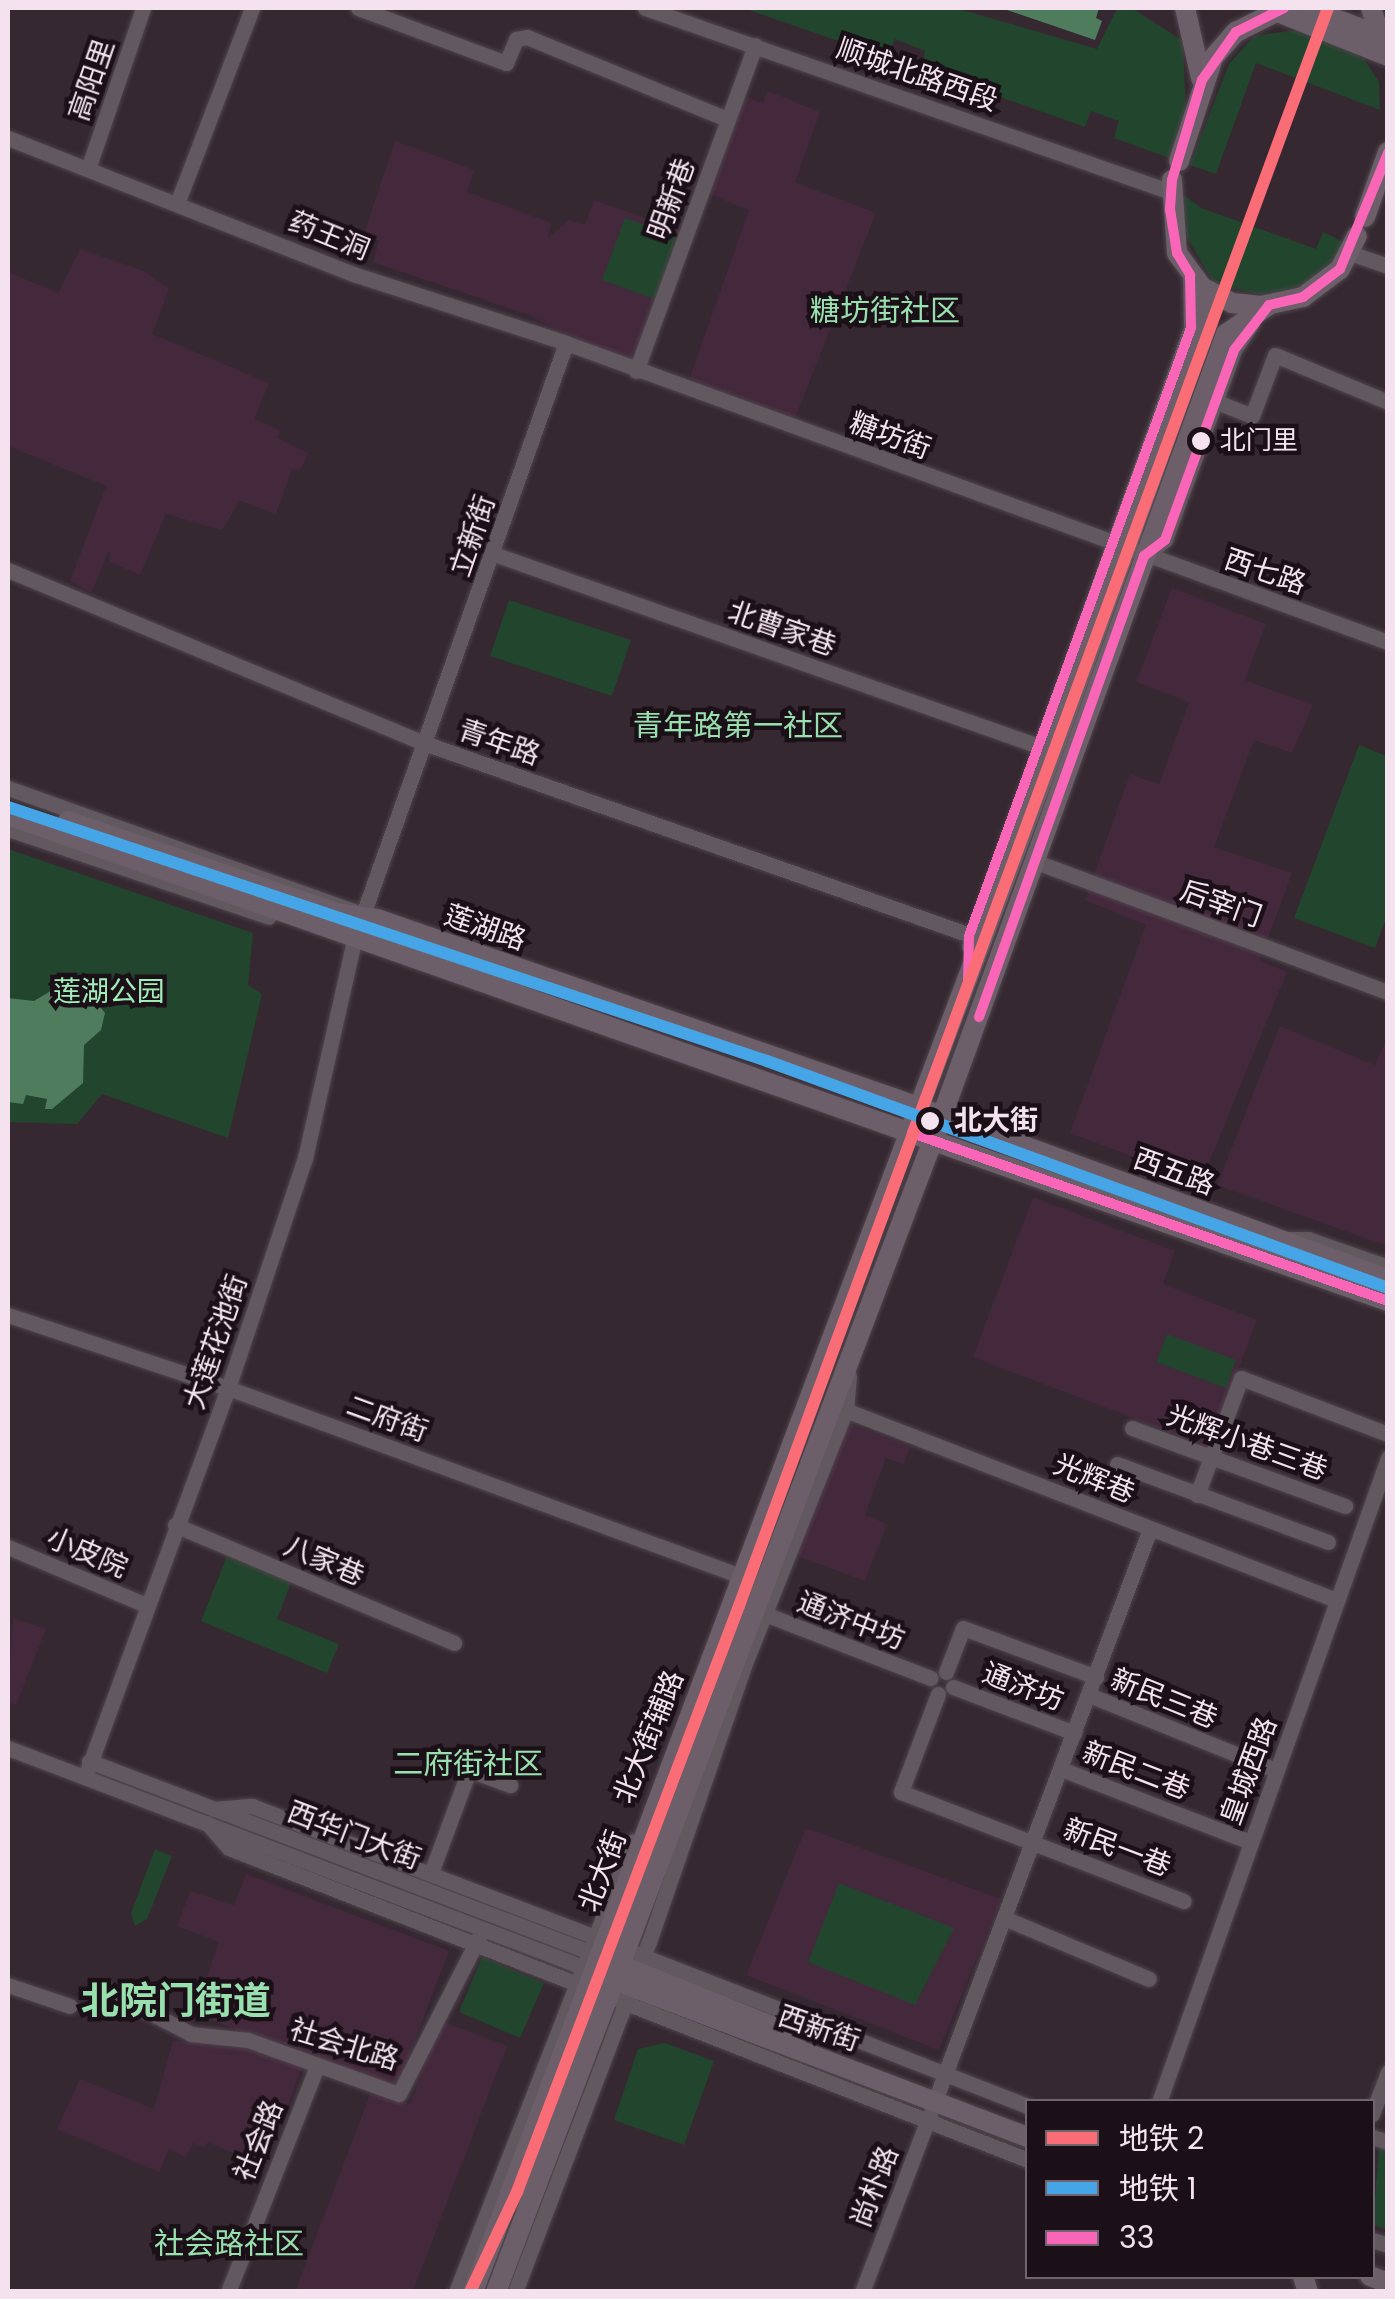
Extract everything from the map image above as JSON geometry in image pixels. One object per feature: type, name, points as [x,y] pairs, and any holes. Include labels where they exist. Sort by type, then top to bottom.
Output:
[{"type":"main road","points":[[1185,8],[1200,52],[1197,103]]},
{"type":"main road","points":[[1307,8],[1383,37]]},
{"type":"main road","points":[[1371,8],[1388,56]]},
{"type":"main road","points":[[1275,9],[1388,56]]},
{"type":"main road","name":"北大街","points":[[496,2292],[742,1576],[968,984],[976,938],[1045,748],[1126,550],[1206,326],[1196,281],[1172,230],[1174,178],[1207,69],[1228,40],[1275,9]]},
{"type":"main road","name":"北大街","points":[[473,2292],[759,1612],[839,1408],[851,1354],[1036,862],[1126,550],[1210,399],[1226,334],[1269,305],[1323,284],[1357,235],[1385,161]]},
{"type":"main road","points":[[1196,281],[1232,303],[1269,305]]},
{"type":"main road","name":"莲湖路","points":[[8,801],[336,912],[363,915],[942,1116]]},
{"type":"main road","name":"莲湖路","points":[[8,816],[932,1141]]},
{"type":"main road","name":"西五路","points":[[942,1116],[1388,1279]]},
{"type":"main road","name":"西五路","points":[[932,1141],[1388,1301]]},
{"type":"main road","name":"西新街","points":[[608,1969],[937,2096],[1025,2136]]},
{"type":"main road","name":"西新街","points":[[937,2096],[1025,2123]]},
{"type":"street","name":"高阳里","points":[[88,168],[143,8]]},
{"type":"street","points":[[178,201],[252,8]]},
{"type":"street","points":[[358,8],[506,64],[516,39],[527,37],[727,119]]},
{"type":"street","name":"顺城北路西段","points":[[645,8],[1174,178]]},
{"type":"street","name":"明新巷","points":[[636,371],[755,45]]},
{"type":"street","name":"药王洞","points":[[10,145],[178,201],[352,274],[566,343],[636,371]]},
{"type":"street","points":[[1357,235],[1388,266]]},
{"type":"street","name":"立新街","points":[[363,915],[566,343]]},
{"type":"street","points":[[1210,399],[1252,416],[1275,355],[1388,402]]},
{"type":"street","name":"糖坊街","points":[[636,371],[1126,550]]},
{"type":"street","name":"西七路","points":[[1126,550],[1388,642]]},
{"type":"street","name":"北曹家巷","points":[[494,554],[1045,748]]},
{"type":"street","name":"青年路","points":[[8,570],[424,743],[976,938]]},
{"type":"street","points":[[8,788],[341,902],[363,915]]},
{"type":"street","points":[[8,829],[330,938],[355,936]]},
{"type":"street","name":"后宰门","points":[[1036,862],[1388,992]]},
{"type":"street","name":"大莲花池街","points":[[87,1769],[228,1388],[324,1090],[355,936],[363,915]]},
{"type":"street","points":[[1006,1164],[1040,1186],[1388,1311]]},
{"type":"street","points":[[1274,1238],[1308,1239],[1388,1267]]},
{"type":"street","name":"二府街","points":[[8,1315],[228,1388],[742,1576]]},
{"type":"street","points":[[1197,1495],[1241,1378],[1388,1434]]},
{"type":"street","name":"光辉巷","points":[[839,1408],[1336,1600]]},
{"type":"street","name":"光辉小巷三巷","points":[[1132,1428],[1345,1506]]},
{"type":"street","name":"皇城西路","points":[[1159,2099],[1388,1458]]},
{"type":"street","points":[[1116,1464],[1328,1542]]},
{"type":"street","name":"八家巷","points":[[175,1526],[454,1643]]},
{"type":"street","name":"尚朴路","points":[[862,2292],[1150,1528]]},
{"type":"street","name":"小皮院","points":[[8,1547],[146,1605]]},
{"type":"street","name":"通济中坊","points":[[759,1612],[942,1683]]},
{"type":"street","points":[[942,1683],[963,1628],[1096,1677]]},
{"type":"street","name":"通济坊","points":[[942,1683],[1074,1733]]},
{"type":"street","name":"新民一巷","points":[[942,1683],[901,1792],[1184,1900]]},
{"type":"street","name":"新民三巷","points":[[1088,1696],[1276,1770]]},
{"type":"street","name":"西华门大街","points":[[8,1748],[87,1769],[608,1969]]},
{"type":"street","points":[[431,1873],[469,1770],[510,1785]]},
{"type":"street","name":"新民二巷","points":[[1061,1770],[1250,1842]]},
{"type":"street","points":[[210,1816],[252,1806],[431,1873],[608,1969],[937,2096],[1025,2158]]},
{"type":"street","name":"西华门大街","points":[[210,1816],[480,1935],[608,1969]]},
{"type":"street","points":[[1004,1918],[1149,1979]]},
{"type":"street","name":"社会北路","points":[[104,1990],[192,2034],[248,2040],[399,2094],[480,1935]]},
{"type":"street","points":[[456,2292],[608,1969]]},
{"type":"street","points":[[516,2292],[608,1969]]},
{"type":"street","points":[[8,1985],[70,2006]]},
{"type":"street","name":"社会路","points":[[228,2292],[317,2066]]},
{"type":"street","points":[[1375,2106],[1388,2072]]},
{"type":"street","points":[[937,2096],[1025,2106]]},
{"type":"shaded area","points":[[1001,8],[1099,8],[1096,18],[1102,21],[1095,40]]},
{"type":"shaded area","points":[[768,91],[820,112],[795,182],[876,213],[795,418],[689,380],[749,210],[707,193],[744,96],[763,103]]},
{"type":"shaded area","points":[[395,141],[474,170],[467,192],[551,223],[548,238],[569,220],[585,225],[594,200],[681,231],[635,365],[525,314],[373,262],[379,241],[364,233]]},
{"type":"shaded area","points":[[80,249],[144,271],[169,289],[152,334],[269,383],[254,419],[280,430],[277,438],[308,453],[300,471],[292,469],[276,514],[240,501],[222,530],[166,514],[140,575],[110,562],[109,551],[91,593],[70,581],[106,486],[8,446],[8,272],[58,293]]},
{"type":"shaded area","points":[[1172,588],[1266,624],[1245,680],[1313,705],[1292,753],[1254,740],[1214,847],[1292,873],[1260,960],[1287,972],[1201,1182],[1070,1133],[1146,925],[1085,900],[1130,774],[1159,784],[1189,702],[1136,682]]},
{"type":"shaded area","name":"莲湖公园","points":[[64,983],[86,989],[105,1013],[101,1030],[84,1045],[83,1083],[52,1109],[45,1109],[47,1099],[26,1095],[23,1104],[8,1102],[8,998],[34,1001]]},
{"type":"shaded area","points":[[1280,1026],[1375,1065],[1387,1038],[1387,1246],[1217,1185]]},
{"type":"shaded area","points":[[1033,1197],[1175,1251],[1163,1284],[1257,1320],[1209,1447],[973,1357]]},
{"type":"shaded area","points":[[846,1423],[910,1447],[904,1464],[886,1458],[865,1515],[887,1524],[865,1581],[797,1556]]},
{"type":"shaded area","points":[[13,1618],[46,1629],[16,1705],[8,1701]]},
{"type":"shaded area","points":[[806,1828],[1001,1899],[939,2050],[746,1975]]},
{"type":"shaded area","points":[[246,1874],[449,1951],[395,2092],[194,2013],[219,1942],[177,1926],[190,1891],[234,1905]]},
{"type":"shaded area","points":[[441,2021],[507,2046],[413,2291],[295,2292],[372,2089],[410,2104]]},
{"type":"shaded area","points":[[173,2041],[240,2044],[302,2066],[266,2167],[208,2142],[205,2147],[193,2143],[186,2157],[169,2149],[159,2172],[57,2129],[80,2079],[154,2109]]},
{"type":"green space","points":[[743,8],[956,8],[1097,49],[1117,8],[1132,8],[1183,41],[1186,114],[1172,159],[1114,138],[1119,121],[1091,111],[1085,127],[921,69],[925,51],[895,39],[887,58]]},
{"type":"green space","points":[[1295,30],[1331,38],[1364,59],[1379,82],[1380,110],[1256,63],[1216,174],[1190,165],[1229,64],[1254,36]]},
{"type":"green space","points":[[1184,195],[1201,208],[1316,249],[1323,232],[1346,243],[1312,284],[1269,296],[1215,285],[1182,229]]},
{"type":"green space","points":[[625,218],[679,237],[657,300],[602,280]]},
{"type":"green space","points":[[509,600],[631,640],[612,696],[490,656]]},
{"type":"green space","points":[[1359,745],[1387,756],[1387,915],[1375,948],[1294,918]]},
{"type":"green space","name":"莲湖公园","points":[[8,849],[253,933],[248,985],[262,994],[228,1138],[102,1094],[77,1124],[8,1122]]},
{"type":"green space","points":[[1167,1334],[1236,1360],[1226,1388],[1156,1362]]},
{"type":"green space","points":[[228,1554],[292,1580],[277,1619],[339,1644],[327,1673],[201,1621]]},
{"type":"green space","points":[[155,1849],[172,1856],[147,1919],[135,1926],[131,1913]]},
{"type":"green space","points":[[839,1883],[954,1928],[915,2005],[808,1962]]},
{"type":"green space","points":[[482,1957],[544,1983],[520,2038],[459,2012]]},
{"type":"green space","points":[[665,2043],[714,2061],[684,2145],[614,2120],[638,2049]]},
{"type":"green space","points":[[1379,2146],[1387,2150],[1387,2230],[1375,2226]]},
{"type":"metro line","name":"2","points":[[470,2292],[517,2192],[739,1606],[1328,8]]},
{"type":"metro line","name":"1","points":[[8,807],[767,1061],[1388,1288]]},
{"type":"transit line","name":"33","points":[[1284,8],[1236,32],[1202,80],[1172,180],[1170,209],[1177,253],[1190,275],[1191,328],[969,936],[968,984],[912,1133],[1388,1301]]},
{"type":"transit line","name":"33","points":[[979,1017],[1144,556],[1165,540],[1234,350],[1269,305],[1303,297],[1340,269],[1388,153]]},
{"type":"place","name":"北门里","points":[[1201,441]]},
{"type":"place","name":"北大街","points":[[930,1121]]},
{"type":"district","name":"糖坊街社区","points":[[885,311]]},
{"type":"district","name":"青年路第一社区","points":[[738,726]]},
{"type":"district","name":"二府街社区","points":[[468,1764]]},
{"type":"district","name":"北院门街道","points":[[176,2001]]},
{"type":"district","name":"社会路社区","points":[[229,2244]]}]
